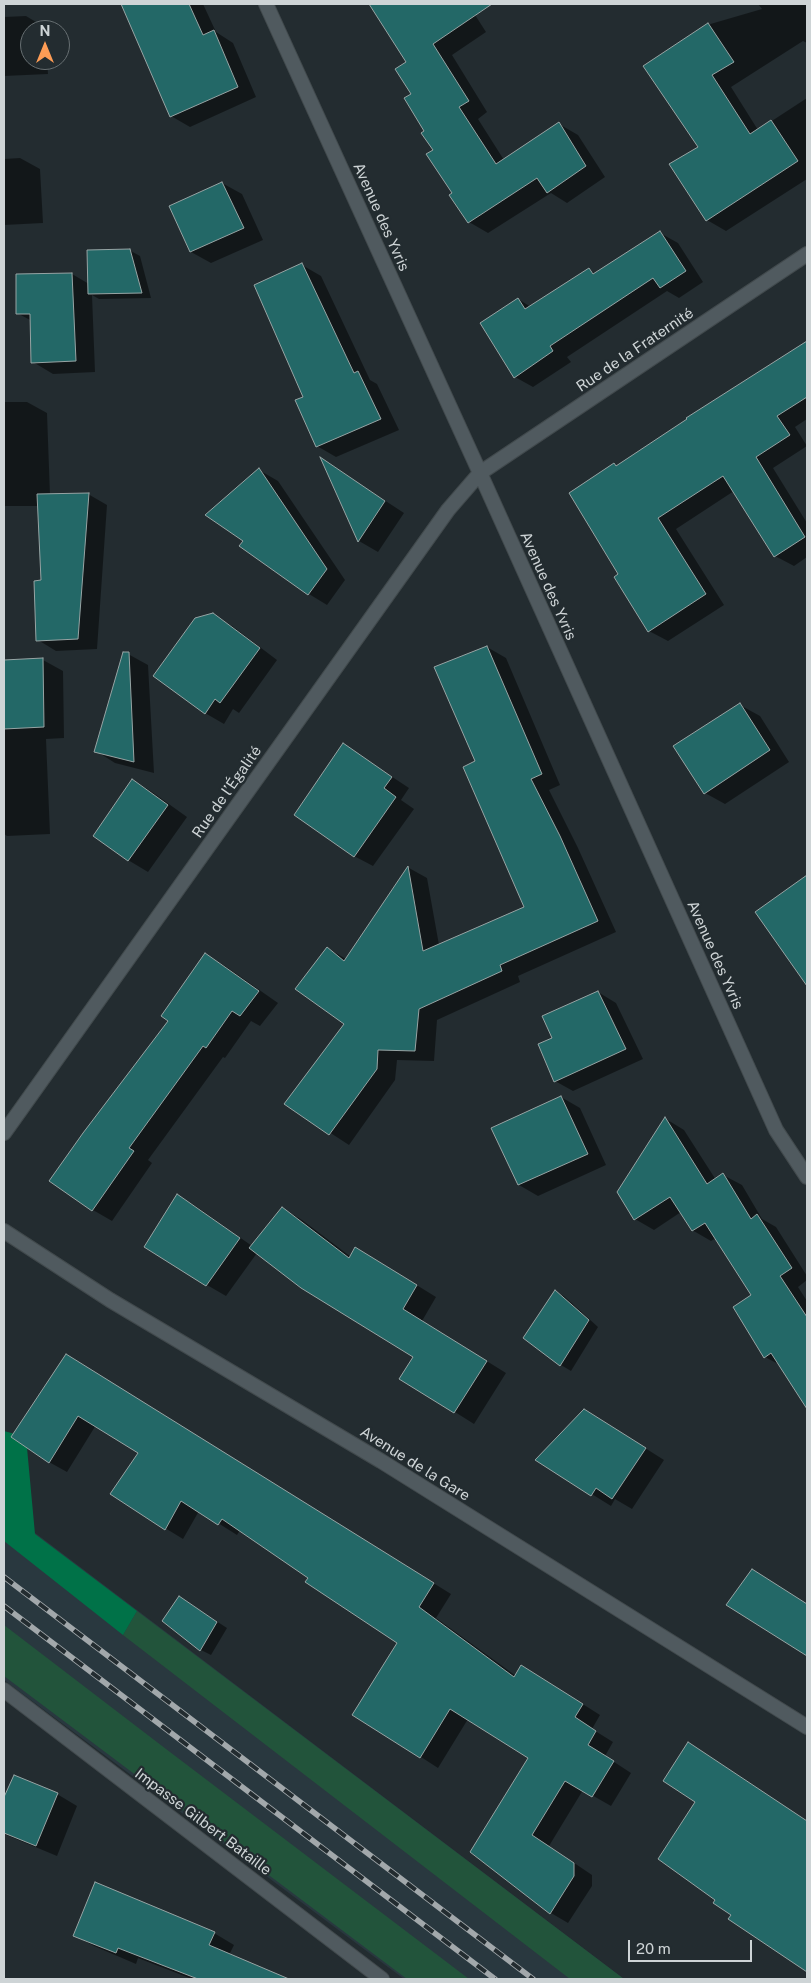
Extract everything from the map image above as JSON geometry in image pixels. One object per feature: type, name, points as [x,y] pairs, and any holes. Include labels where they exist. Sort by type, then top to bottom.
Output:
[{"type":"street","name":"Avenue des Yvris","points":[[266,4],[776,1130],[807,1177]]},
{"type":"street","name":"Rue de la Fraternité","points":[[480,473],[807,254]]},
{"type":"street","name":"Rue de l’Égalité","points":[[4,1133],[448,510],[480,473]]},
{"type":"street","name":"Avenue de la Gare","points":[[4,1231],[110,1300],[381,1461],[807,1727]]},
{"type":"street","name":"Impasse Gilbert Bataille","points":[[4,1690],[382,1979]]},
{"type":"shaded area","points":[[4,1510],[624,1979],[404,1979],[4,1680]]},
{"type":"green space","points":[[4,1431],[26,1437],[35,1534],[137,1611],[123,1635],[4,1541]]},
{"type":"green space","points":[[137,1611],[624,1979],[570,1979],[123,1635]]},
{"type":"green space","points":[[4,1625],[469,1979],[407,1979],[4,1676]]},
{"type":"building","points":[[121,4],[189,4],[203,35],[214,30],[238,87],[170,117]]},
{"type":"building","points":[[369,4],[492,4],[433,44],[469,101],[459,107],[496,164],[559,122],[586,166],[547,193],[537,178],[468,223],[449,195],[452,193],[426,154],[433,150],[421,133],[424,131],[404,98],[411,94],[395,69],[406,62]]},
{"type":"building","points":[[708,23],[734,62],[712,75],[750,134],[771,120],[798,161],[706,221],[669,164],[698,147],[643,66]]},
{"type":"building","points":[[222,182],[244,228],[190,252],[169,206]]},
{"type":"building","points":[[660,231],[686,271],[660,288],[653,278],[550,346],[553,351],[514,378],[480,323],[518,298],[525,309],[589,268],[593,274]]},
{"type":"building","points":[[130,249],[142,293],[88,294],[87,250]]},
{"type":"building","points":[[302,263],[354,373],[358,371],[381,419],[316,447],[295,400],[303,397],[254,285]]},
{"type":"building","points":[[72,273],[76,361],[31,363],[30,314],[16,314],[16,274]]},
{"type":"building","points":[[807,341],[807,397],[777,416],[790,435],[756,457],[805,537],[774,557],[723,476],[658,518],[706,594],[648,632],[614,577],[618,574],[569,493],[614,463],[616,466],[686,418]]},
{"type":"building","points":[[320,457],[385,501],[358,542]]},
{"type":"building","points":[[259,468],[327,569],[308,595],[239,546],[243,541],[205,515]]},
{"type":"building","points":[[89,493],[78,639],[36,641],[34,581],[41,580],[37,494]]},
{"type":"building","points":[[213,613],[260,648],[220,703],[215,699],[205,714],[153,676],[195,618]]},
{"type":"building","points":[[487,646],[542,774],[531,779],[560,836],[598,921],[500,965],[502,971],[419,1009],[415,1051],[378,1050],[377,1069],[329,1135],[284,1104],[344,1024],[295,989],[327,947],[344,961],[408,866],[423,951],[524,907],[463,767],[475,761],[434,667]]},
{"type":"building","points":[[123,652],[129,652],[134,762],[94,752]]},
{"type":"building","points":[[43,658],[44,727],[4,729],[4,660]]},
{"type":"building","points":[[740,703],[770,750],[704,794],[673,746]]},
{"type":"building","points":[[343,743],[392,777],[384,788],[396,797],[354,857],[294,815]]},
{"type":"building","points":[[132,779],[168,805],[128,861],[93,836]]},
{"type":"building","points":[[807,875],[807,986],[755,912]]},
{"type":"building","points":[[205,953],[259,991],[240,1016],[232,1011],[206,1048],[203,1046],[129,1148],[134,1151],[92,1211],[49,1181],[168,1021],[161,1016]]},
{"type":"building","points":[[598,991],[626,1049],[554,1082],[538,1044],[552,1038],[542,1016]]},
{"type":"building","points":[[561,1096],[588,1154],[518,1185],[491,1128]]},
{"type":"building","points":[[665,1117],[707,1184],[723,1173],[751,1219],[757,1214],[792,1268],[780,1276],[807,1317],[807,1409],[771,1353],[764,1358],[733,1307],[751,1295],[705,1223],[692,1231],[670,1197],[634,1220],[617,1192]]},
{"type":"building","points":[[177,1194],[240,1238],[206,1286],[144,1247]]},
{"type":"building","points":[[282,1207],[349,1258],[355,1247],[417,1285],[403,1309],[487,1361],[454,1413],[399,1379],[413,1357],[301,1288],[249,1248]]},
{"type":"building","points":[[555,1290],[589,1320],[560,1366],[523,1338]]},
{"type":"building","points":[[66,1354],[434,1583],[419,1607],[514,1677],[521,1665],[583,1704],[575,1717],[596,1731],[588,1745],[614,1761],[592,1797],[565,1781],[532,1835],[574,1863],[574,1876],[550,1914],[470,1852],[528,1758],[450,1709],[420,1758],[352,1715],[397,1643],[305,1582],[308,1578],[222,1519],[218,1525],[181,1501],[165,1530],[110,1494],[138,1453],[78,1416],[49,1463],[11,1437]]},
{"type":"building","points":[[584,1409],[646,1448],[612,1499],[596,1488],[591,1496],[535,1460]]},
{"type":"building","points":[[752,1569],[807,1604],[807,1656],[726,1605]]},
{"type":"building","points":[[179,1596],[217,1622],[200,1651],[162,1621]]},
{"type":"building","points":[[688,1742],[807,1821],[807,1972],[728,1919],[731,1915],[713,1903],[715,1900],[658,1859],[695,1802],[663,1781]]},
{"type":"building","points":[[14,1775],[58,1793],[36,1846],[4,1833],[4,1797]]},
{"type":"building","points":[[95,1882],[215,1932],[209,1945],[289,1979],[198,1979],[118,1948],[116,1953],[73,1936]]},
{"type":"railway","points":[[4,1577],[533,1979]]},
{"type":"railway","points":[[4,1606],[495,1979]]}]
